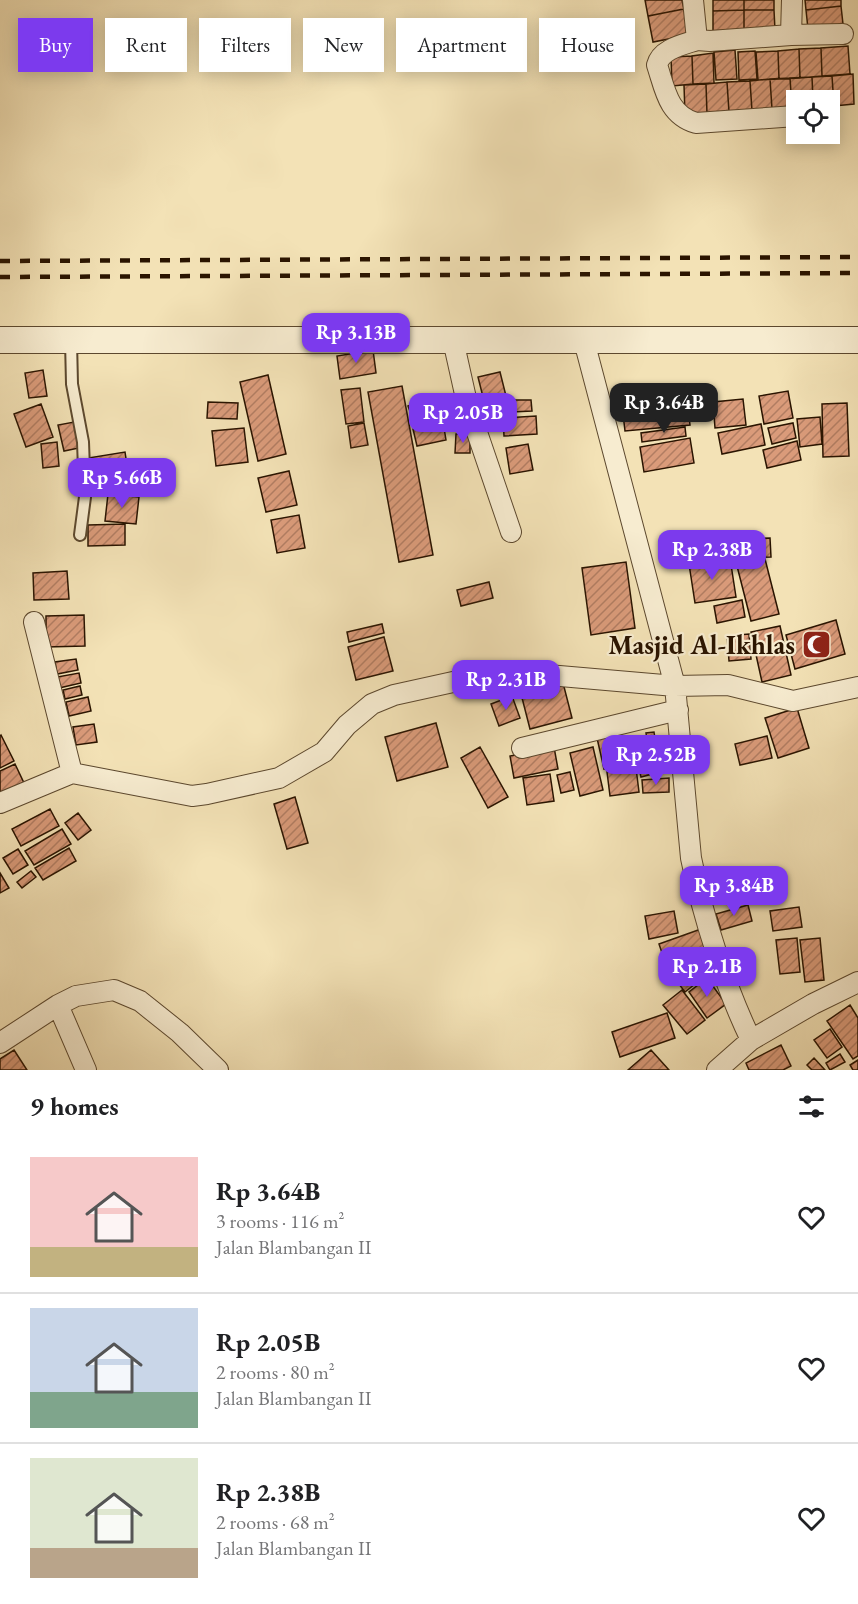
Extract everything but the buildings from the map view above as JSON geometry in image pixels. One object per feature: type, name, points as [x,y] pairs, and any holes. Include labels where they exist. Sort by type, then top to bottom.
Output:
[{"type":"street","points":[[693,0],[697,40]]},
{"type":"street","points":[[791,35],[792,0]]},
{"type":"street","points":[[786,117],[696,123],[686,120],[671,106],[657,65],[658,60],[665,52],[697,40],[718,41],[791,35],[843,34]]},
{"type":"street","points":[[453,340],[467,403],[511,532]]},
{"type":"street","points":[[1,344],[71,341],[858,340]]},
{"type":"street","points":[[584,341],[675,686],[691,858],[695,879],[703,910],[740,1017],[751,1040]]},
{"type":"street","points":[[33,622],[72,773]]},
{"type":"street","points":[[0,803],[72,773],[192,796],[279,778],[324,752],[347,725],[372,704],[394,695],[503,671],[675,686],[728,685],[794,701],[858,687]]},
{"type":"street","points":[[522,748],[678,710]]},
{"type":"street","points":[[728,1066],[751,1040],[813,1004],[858,982]]},
{"type":"street","points":[[0,1043],[58,1005],[76,996],[114,990],[140,1001],[180,1033],[218,1070]]},
{"type":"street","points":[[58,1005],[86,1070]]},
{"type":"lane","points":[[71,341],[72,384],[83,442],[84,497],[80,535]]},
{"type":"railway","points":[[0,261],[858,257]]},
{"type":"railway","points":[[0,277],[858,273]]},
{"type":"place","name":"Masjid Al-Ikhlas","points":[[816,644]]}]
